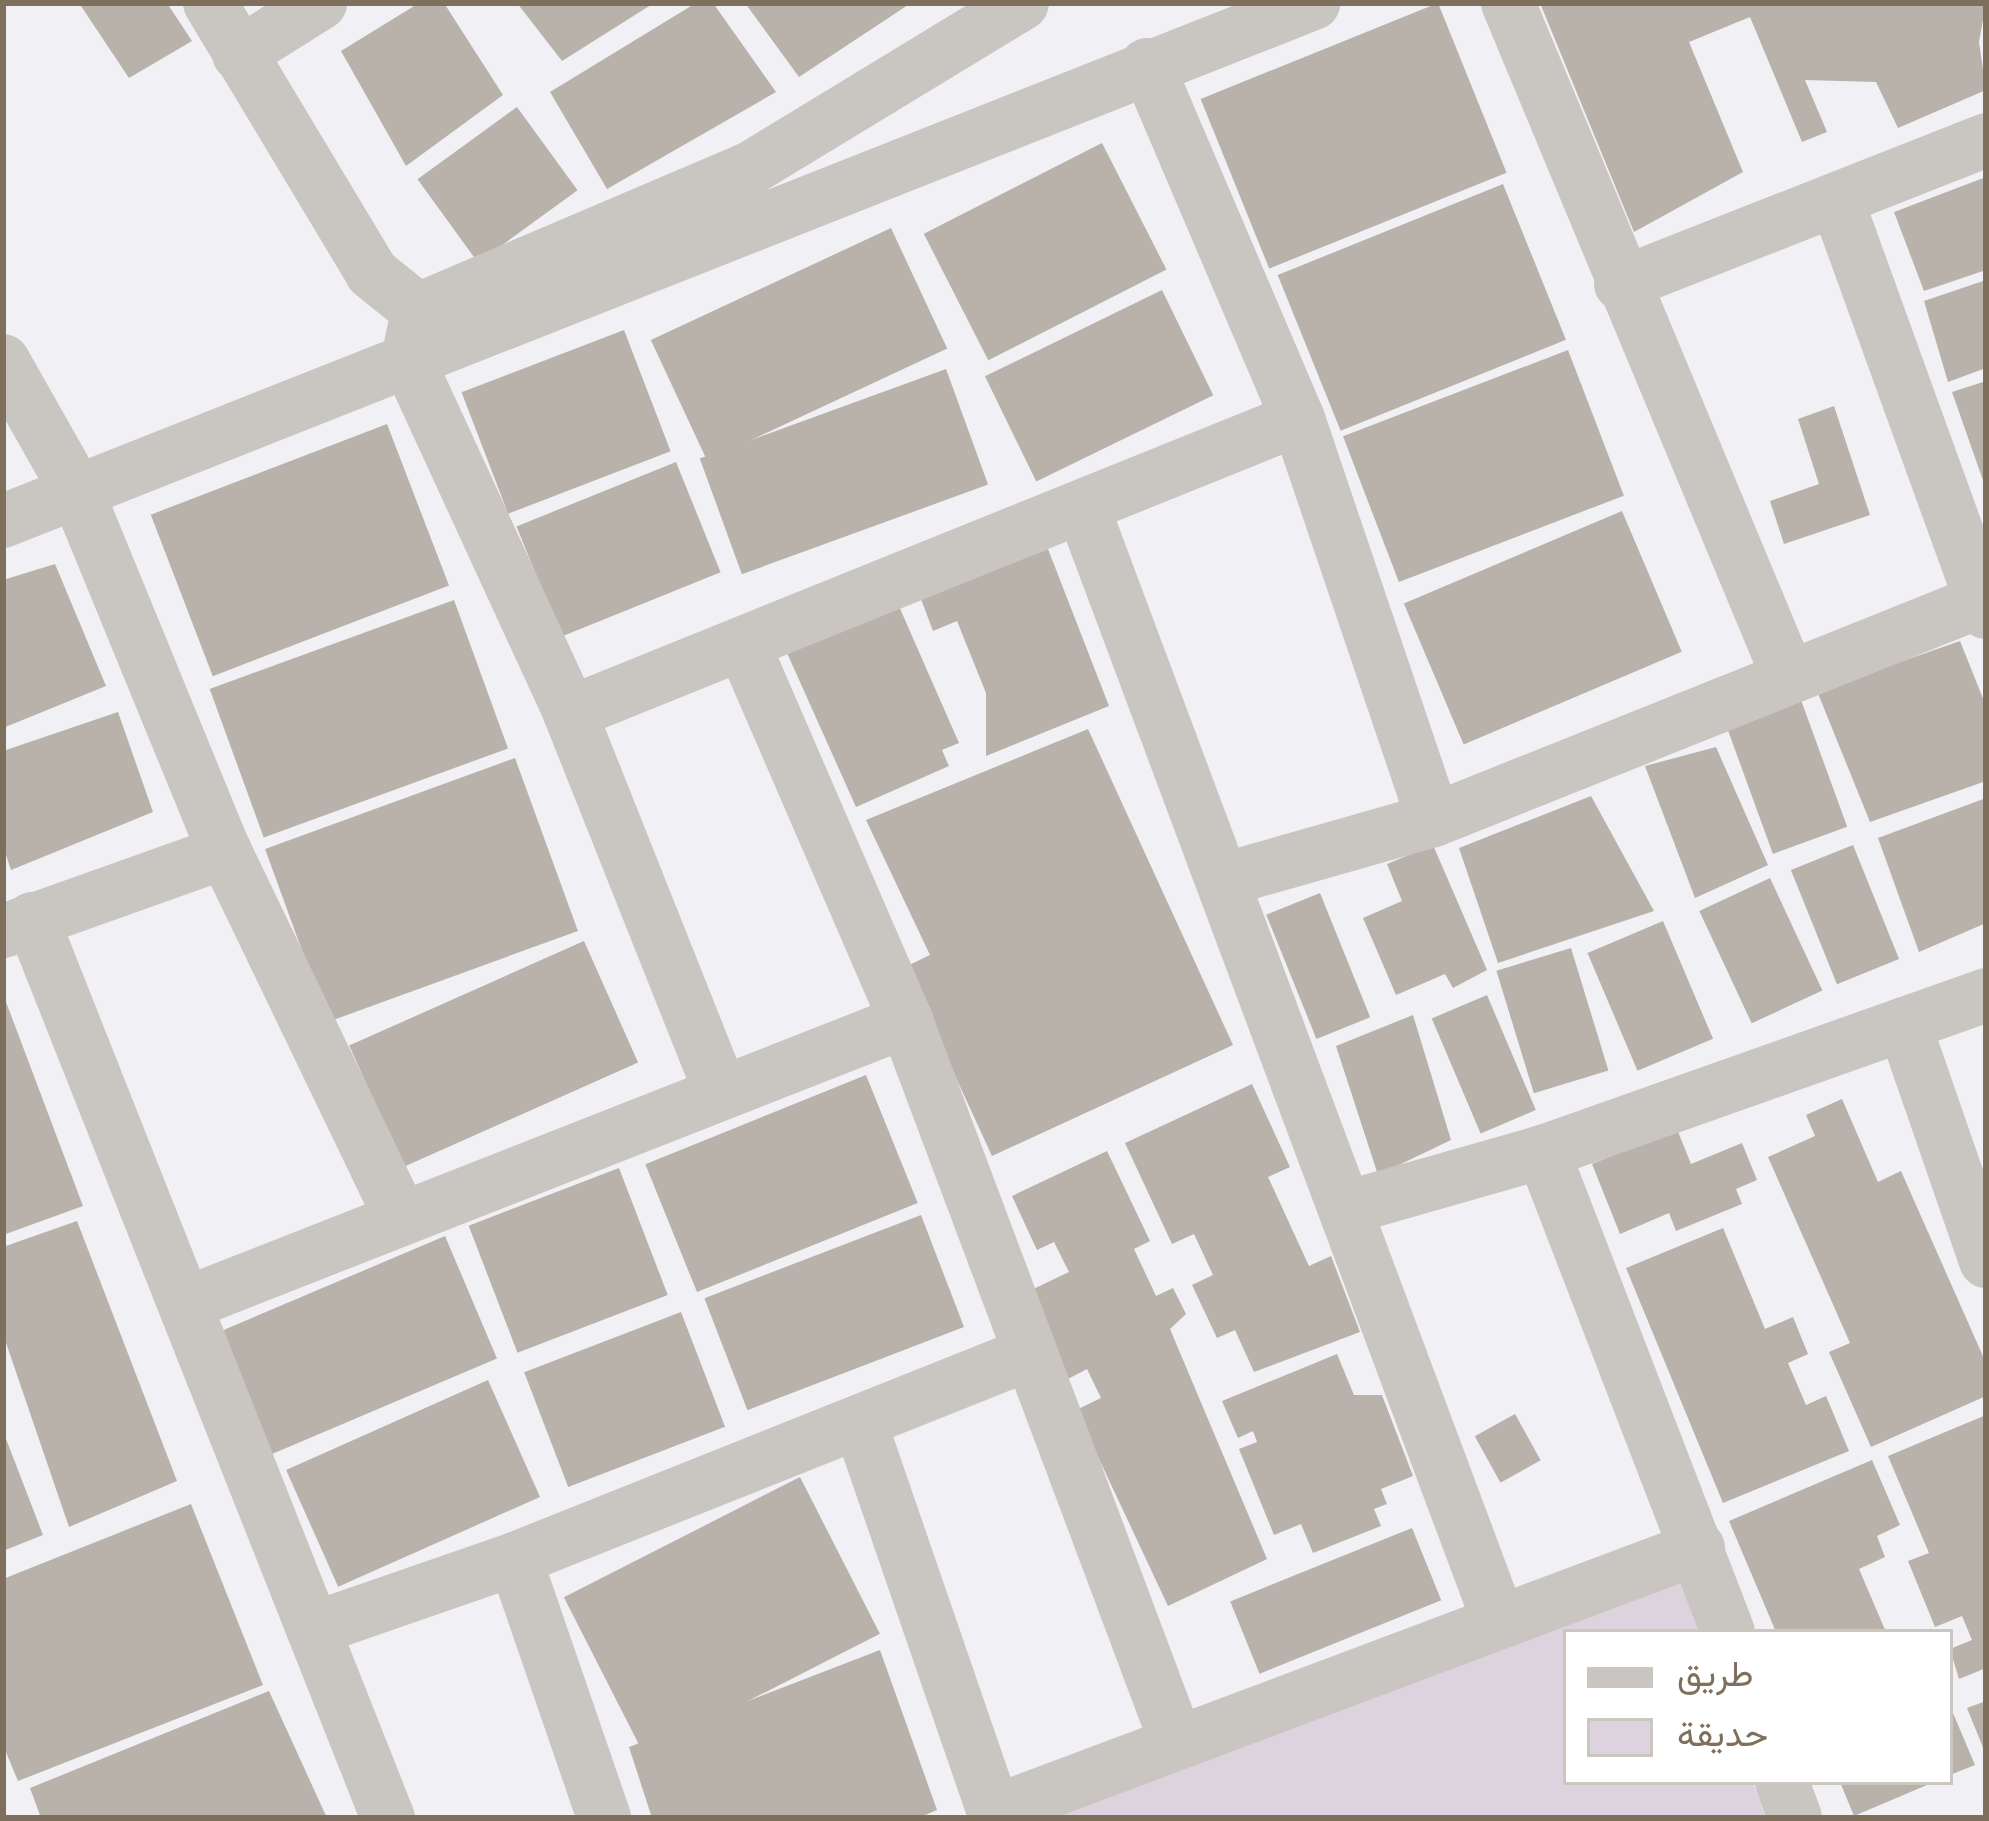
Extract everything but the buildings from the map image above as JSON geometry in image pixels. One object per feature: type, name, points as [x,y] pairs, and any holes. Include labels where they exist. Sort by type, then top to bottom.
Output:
[{"type":"street","points":[[210,3],[413,335],[721,1093]]},
{"type":"street","points":[[239,54],[320,3]]},
{"type":"street","points":[[3,521],[413,335],[751,168],[1022,3]]},
{"type":"street","points":[[413,335],[1313,3]]},
{"type":"street","points":[[1508,3],[1789,678]]},
{"type":"street","points":[[1147,65],[1298,419],[1433,820]]},
{"type":"street","points":[[1622,284],[1838,204],[1986,140]]},
{"type":"street","points":[[1223,880],[1433,820],[1984,606],[1838,204]]},
{"type":"street","points":[[3,361],[77,491],[225,852],[401,1218]]},
{"type":"street","points":[[570,713],[1084,511],[1298,419]]},
{"type":"street","points":[[1084,511],[1498,1619]]},
{"type":"street","points":[[743,644],[906,1021],[1026,1354],[1176,1741]]},
{"type":"street","points":[[225,852],[18,925],[184,1304],[388,1818]]},
{"type":"street","points":[[1346,1208],[1543,1152],[1986,995]]},
{"type":"street","points":[[184,1304],[906,1021]]},
{"type":"street","points":[[1904,1024],[1986,1261]]},
{"type":"street","points":[[1543,1152],[1727,1629]]},
{"type":"street","points":[[313,1629],[515,1559],[861,1426],[1026,1354]]},
{"type":"street","points":[[861,1426],[995,1815],[1176,1741],[1698,1548]]},
{"type":"street","points":[[515,1559],[604,1818]]},
{"type":"street","points":[[1783,1785],[1795,1818]]},
{"type":"green space","points":[[1682,1581],[1699,1629],[1563,1629],[1563,1785],[1754,1785],[1766,1818],[1037,1818]]}]
